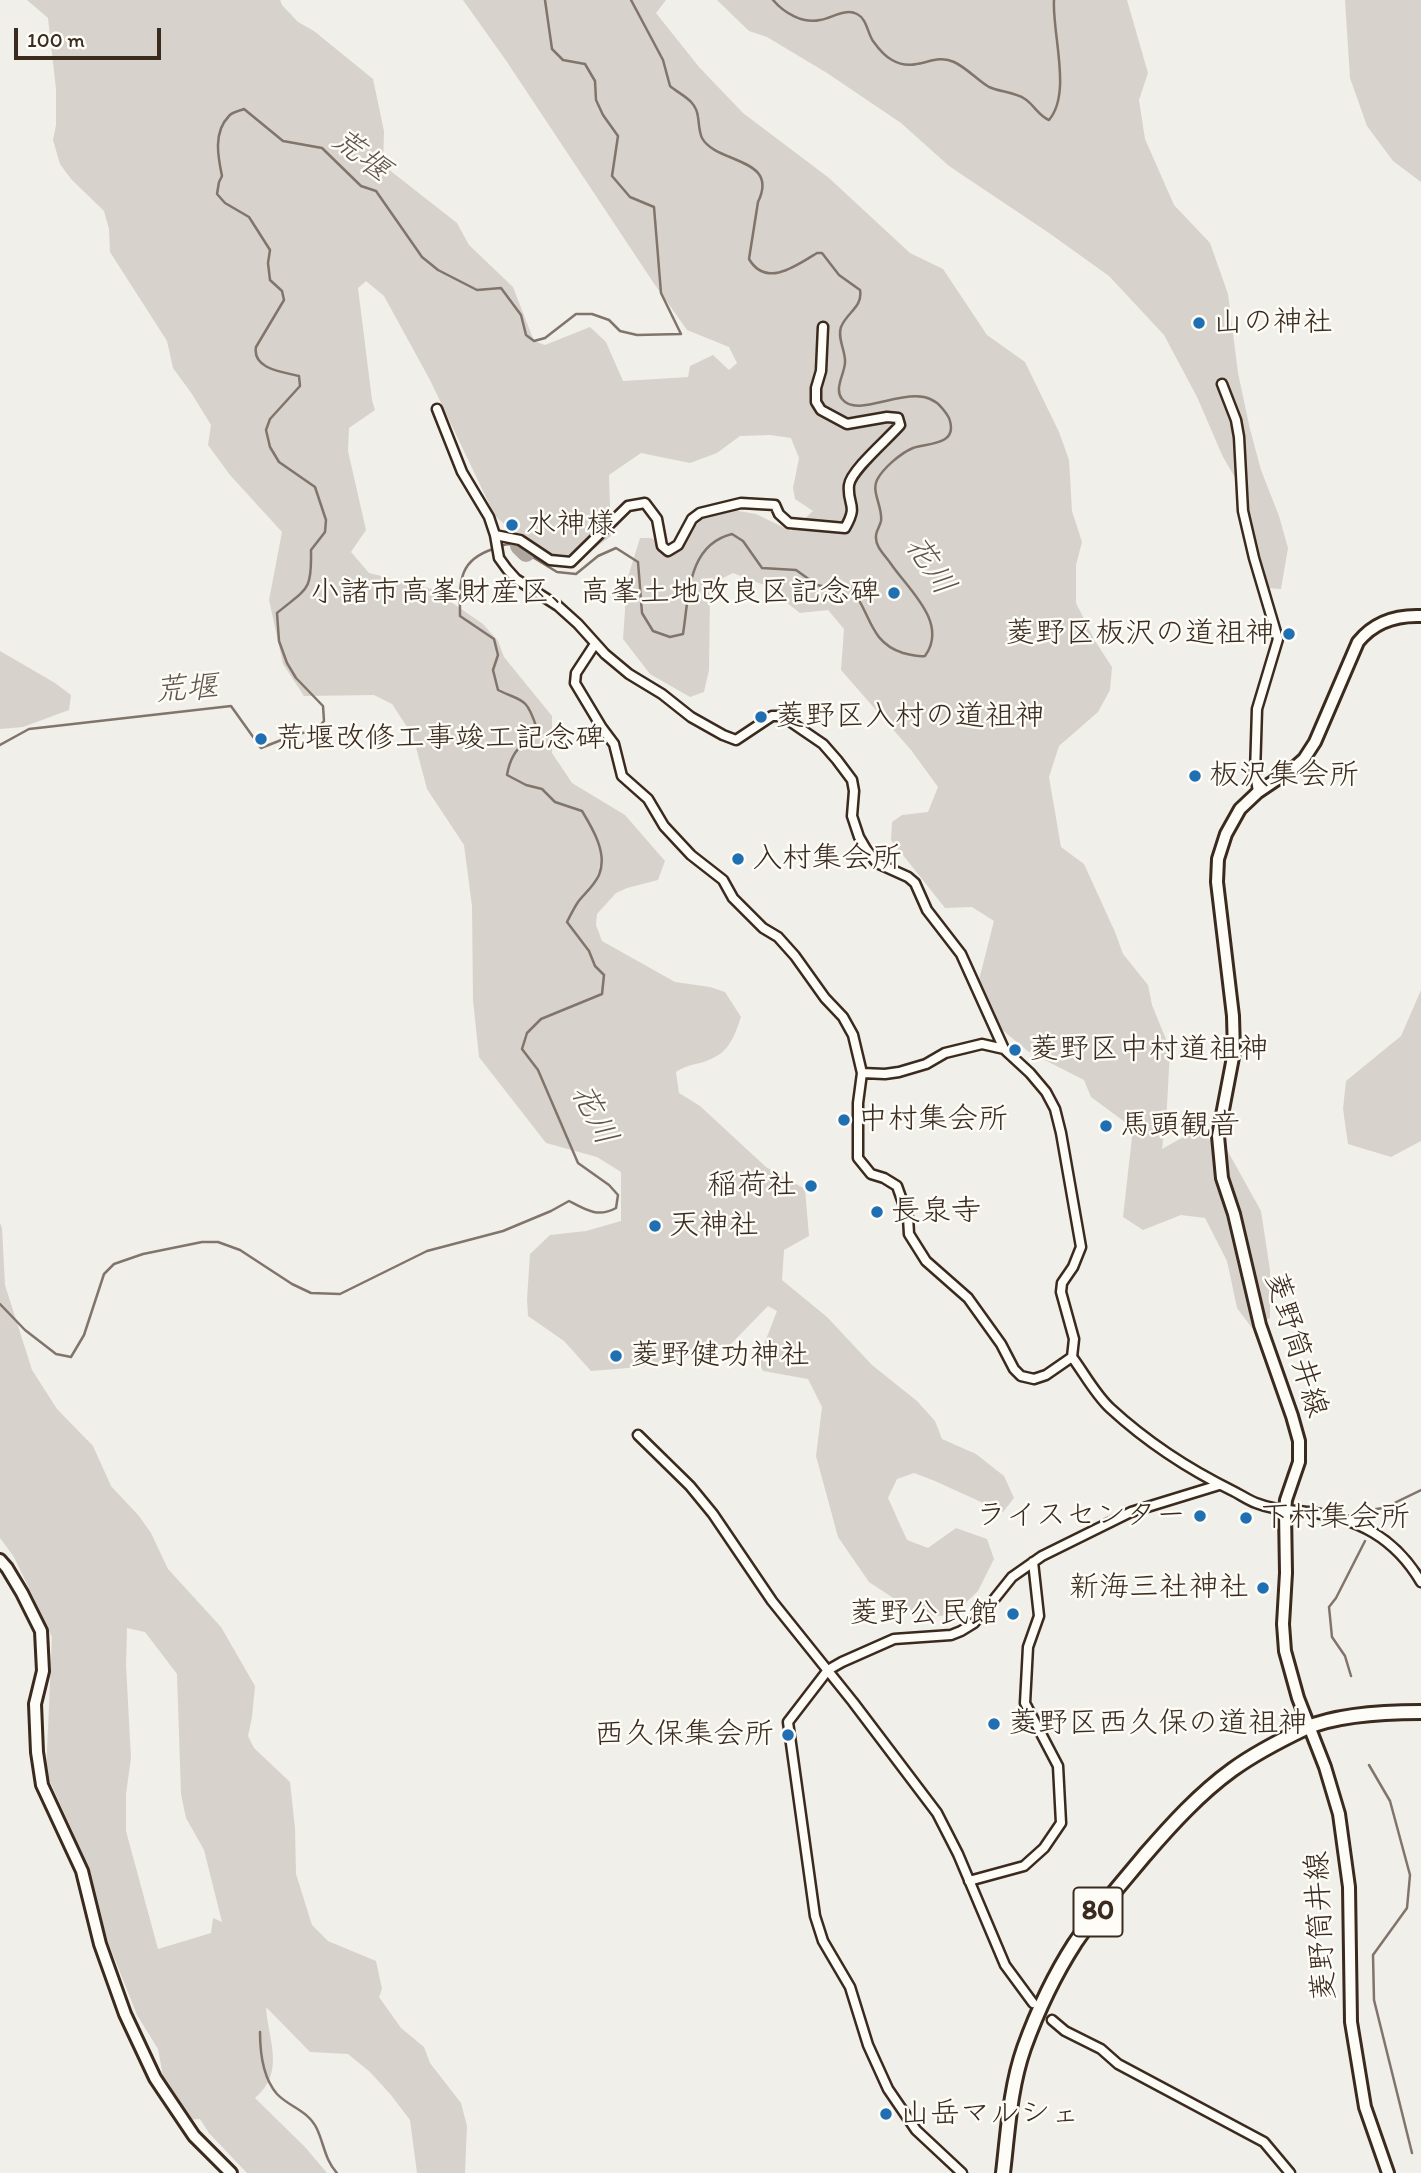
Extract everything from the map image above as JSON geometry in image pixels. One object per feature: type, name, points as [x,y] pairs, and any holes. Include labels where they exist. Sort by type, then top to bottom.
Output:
[{"type":"main road","name":"菱野筒井線","points":[[1388,2173],[1365,2107],[1352,2022],[1349,1886],[1339,1814],[1325,1767],[1291,1675],[1284,1637],[1285,1511],[1299,1462],[1299,1441],[1260,1325],[1218,1157],[1218,1136],[1234,1052],[1233,1016],[1217,881],[1218,859],[1233,818],[1248,799],[1282,778],[1304,759],[1315,742],[1354,647],[1381,622],[1421,616]]},
{"type":"main road","points":[[0,1560],[22,1593],[41,1631],[43,1671],[35,1704],[37,1752],[42,1785],[82,1871],[100,1944],[125,2014],[155,2078],[194,2136],[231,2173]]},
{"type":"main road","name":"80","points":[[1003,2173],[1012,2092],[1037,2016],[1074,1945],[1135,1867],[1204,1793],[1232,1770],[1262,1751],[1308,1727],[1351,1716],[1421,1712]]},
{"type":"street","points":[[495,535],[520,540],[550,560],[571,562],[628,506],[645,503],[657,519],[662,546],[668,551],[678,545],[692,519],[700,513],[741,503],[775,505],[779,514],[789,523],[845,528],[853,514],[849,484],[853,473],[900,425],[898,418],[887,417],[847,424],[821,411],[816,402],[816,388],[821,371],[822,327]]},
{"type":"street","points":[[1222,384],[1236,420],[1239,437],[1243,511],[1278,639],[1257,709],[1255,773],[1258,792]]},
{"type":"street","points":[[437,409],[461,472],[489,517],[499,558],[516,579],[558,606],[629,674],[662,694],[691,717],[723,735],[736,740],[772,716],[782,716],[823,744],[852,780],[852,816],[859,837],[877,863],[915,883],[926,910],[961,954],[1004,1049]]},
{"type":"street","points":[[595,644],[576,673],[575,683],[601,728],[614,744],[622,776],[648,799],[664,826],[691,855],[723,880],[733,898],[763,928],[778,937],[795,956],[825,998],[843,1017],[853,1035],[862,1073],[858,1104],[858,1158],[871,1174],[897,1186],[908,1217],[909,1234],[926,1261],[968,1298],[1020,1376],[1034,1379],[1046,1375],[1072,1357]]},
{"type":"street","points":[[862,1073],[899,1072],[926,1064],[945,1053],[982,1044],[1004,1049],[1018,1060],[1046,1092],[1055,1109],[1081,1247],[1062,1283],[1061,1292],[1074,1339],[1072,1357],[1108,1406],[1147,1441],[1187,1467],[1257,1504],[1358,1523],[1378,1533],[1411,1565],[1421,1581]]},
{"type":"street","points":[[638,1435],[698,1495],[772,1601],[937,1813],[958,1854],[1005,1965],[1033,2003]]},
{"type":"street","points":[[962,2173],[916,2130],[888,2089],[868,2045],[850,1987],[822,1941],[814,1916],[789,1722],[828,1670],[894,1639],[951,1635],[961,1631],[974,1623],[1012,1577],[1033,1562],[1131,1512],[1220,1485]]},
{"type":"street","points":[[969,1881],[1024,1866],[1044,1848],[1061,1823],[1058,1766],[1025,1703],[1028,1647],[1039,1616],[1033,1562]]},
{"type":"street","points":[[1052,2020],[1065,2031],[1101,2049],[1118,2064],[1264,2142],[1290,2173]]},
{"type":"shaded area","points":[[27,0],[280,0],[298,22],[314,31],[373,79],[384,131],[383,165],[457,223],[469,245],[513,287],[534,341],[545,345],[590,327],[606,342],[623,381],[688,377],[690,366],[713,355],[729,370],[737,363],[729,347],[687,330],[463,0],[666,0],[656,13],[699,67],[743,113],[829,178],[910,253],[943,269],[987,335],[1025,362],[1059,432],[1069,460],[1072,511],[1082,542],[1076,565],[1076,603],[1112,667],[1110,690],[1098,712],[1059,746],[1049,777],[1061,847],[1084,864],[1123,954],[1148,985],[1152,1005],[1170,1049],[1162,1149],[1194,1131],[1226,1148],[1261,1211],[1270,1270],[1270,1318],[1252,1328],[1237,1308],[1227,1261],[1205,1218],[1181,1215],[1143,1230],[1123,1217],[1133,1128],[1091,1097],[1084,1080],[1029,1052],[989,1019],[978,984],[994,921],[972,907],[945,908],[891,840],[892,822],[902,815],[928,812],[938,787],[911,750],[841,670],[844,629],[828,610],[800,613],[764,585],[733,573],[723,578],[710,595],[709,670],[704,692],[690,697],[650,674],[623,639],[627,580],[640,538],[651,538],[671,548],[716,507],[756,514],[791,531],[813,511],[795,499],[793,488],[799,458],[791,438],[770,435],[740,436],[717,453],[690,463],[641,453],[609,475],[611,536],[591,551],[568,555],[538,553],[495,516],[430,380],[384,296],[366,281],[358,288],[375,410],[349,428],[348,451],[366,530],[351,552],[369,573],[432,589],[483,624],[498,641],[504,657],[552,716],[552,753],[572,783],[625,815],[665,861],[658,880],[616,893],[597,914],[596,925],[602,941],[675,982],[725,992],[741,1017],[732,1040],[724,1051],[676,1072],[679,1093],[700,1106],[766,1167],[805,1189],[809,1236],[784,1250],[782,1280],[827,1317],[872,1365],[917,1401],[935,1421],[942,1439],[976,1454],[1004,1476],[1014,1498],[1003,1512],[914,1473],[897,1479],[888,1498],[907,1540],[928,1548],[956,1528],[987,1539],[994,1559],[978,1591],[952,1616],[919,1615],[869,1582],[838,1537],[816,1456],[822,1407],[808,1379],[763,1371],[758,1360],[777,1311],[768,1306],[730,1345],[711,1353],[640,1367],[591,1371],[564,1341],[528,1316],[530,1254],[550,1235],[586,1231],[621,1221],[621,1172],[597,1157],[546,1143],[479,1057],[473,1000],[472,906],[464,845],[427,789],[413,736],[392,704],[374,695],[304,696],[283,664],[269,600],[282,532],[230,475],[208,445],[211,425],[173,368],[167,341],[110,252],[109,229],[104,211],[71,179],[60,164],[53,140],[56,125],[56,89],[48,18]]},
{"type":"shaded area","points":[[717,0],[1127,0],[1148,73],[1139,100],[1145,139],[1174,205],[1210,243],[1228,294],[1238,373],[1250,429],[1288,548],[1281,589],[1268,588],[1243,491],[1223,457],[1197,397],[1164,335],[1109,276],[949,166],[901,123],[827,73],[767,37],[749,31]]},
{"type":"shaded area","points":[[1345,0],[1421,0],[1421,182],[1393,161],[1367,126],[1350,78]]},
{"type":"shaded area","points":[[0,651],[71,695],[69,710],[23,727],[0,729]]},
{"type":"shaded area","points":[[1421,990],[1421,1141],[1391,1157],[1348,1144],[1343,1109],[1346,1081],[1401,1036]]},
{"type":"shaded area","points":[[0,1223],[5,1285],[32,1370],[57,1409],[93,1446],[111,1486],[151,1533],[168,1569],[221,1627],[255,1686],[248,1736],[254,1748],[290,1782],[296,1874],[312,1925],[328,1941],[376,1961],[382,1989],[379,1997],[401,2028],[424,2047],[430,2063],[461,2103],[467,2126],[465,2173],[417,2173],[410,2120],[391,2095],[370,2072],[348,2054],[310,2052],[266,2007],[273,2066],[264,2088],[255,2098],[305,2147],[327,2173],[247,2173],[209,2133],[200,2119],[185,2120],[167,2098],[158,2049],[137,2015],[108,1942],[73,1832],[46,1773],[52,1637],[14,1557],[0,1538]],"holes":[[[127,1628],[145,1632],[177,1674],[181,1794],[186,1818],[204,1850],[222,1922],[213,1918],[211,1933],[158,1949],[126,1831],[126,1794],[131,1758],[126,1665]]]},
{"type":"waterway","name":"荒堰","points":[[0,745],[29,729],[231,706],[261,748],[316,730],[324,721],[323,706],[296,678],[279,641],[277,613],[306,588],[309,582],[311,550],[325,532],[326,520],[315,487],[279,462],[270,447],[266,430],[270,419],[300,386],[299,376],[264,365],[256,354],[256,347],[284,300],[282,291],[270,280],[270,250],[249,217],[225,203],[217,194],[222,176],[218,153],[219,137],[224,122],[232,114],[244,109],[283,141],[322,148],[361,186],[376,191],[422,257],[438,270],[477,290],[501,288],[521,315],[526,335],[534,341],[545,338],[576,314],[592,314],[609,320],[620,331],[637,335],[681,334],[661,293],[654,207],[630,197],[612,176],[618,136],[596,100],[595,81],[585,64],[563,60],[552,49],[545,0]]},
{"type":"waterway","name":"花川","points":[[526,553],[557,572],[576,574],[598,556],[616,548],[638,562],[642,613],[653,631],[670,637],[683,634],[689,589],[698,561],[706,549],[717,540],[732,534],[743,541],[762,568],[796,570],[817,585],[850,587],[876,634],[892,648],[903,653],[925,656],[931,644],[932,631],[923,607],[877,544],[876,534],[881,516],[876,485],[883,471],[903,453],[945,439],[951,429],[949,417],[931,399],[918,396],[862,406],[850,405],[842,399],[839,386],[845,358],[840,332],[859,301],[860,290],[839,275],[822,253],[817,253],[782,272],[764,272],[756,268],[749,259],[762,187],[760,177],[754,169],[720,153],[702,138],[697,111],[688,99],[670,86],[663,60],[631,0]]},
{"type":"waterway","name":"花川","points":[[773,0],[788,13],[801,19],[814,21],[848,12],[857,14],[863,19],[877,46],[892,60],[909,65],[939,59],[954,62],[989,87],[1025,99],[1049,120],[1056,108],[1060,79],[1054,0]]},
{"type":"waterway","name":"花川","points":[[0,1304],[25,1330],[56,1354],[71,1357],[84,1335],[104,1274],[114,1264],[143,1254],[202,1242],[218,1242],[240,1250],[292,1284],[311,1293],[340,1294],[427,1251],[503,1231],[569,1201],[598,1213],[616,1208],[618,1195],[609,1185],[578,1163],[538,1070],[522,1049],[527,1033],[541,1019],[602,994],[604,975],[595,966],[589,951],[567,922],[578,902],[599,875],[602,859],[598,842],[582,811],[555,802],[542,789],[526,785],[507,775],[515,754],[536,726],[529,709],[522,701],[498,690],[493,670],[498,655],[494,639],[460,616],[461,583],[467,567],[481,554],[503,545],[519,546]]},
{"type":"waterway","name":"花川","points":[[519,546],[526,553]]},
{"type":"waterway","points":[[1376,1509],[1384,1508],[1421,1490]]},
{"type":"waterway","points":[[1351,1676],[1345,1656],[1332,1637],[1329,1607],[1365,1541]]},
{"type":"waterway","points":[[1369,1765],[1390,1801],[1410,1875],[1407,1908],[1373,1955],[1374,2000],[1412,2153]]},
{"type":"waterway","points":[[260,2032],[263,2064],[272,2088],[313,2123],[337,2173]]},
{"type":"place","name":"山の神社","points":[[1199,323]]},
{"type":"place","name":"水神様","points":[[512,525]]},
{"type":"place","name":"小諸市高峯財産区、高峯土地改良区記念碑","points":[[894,593]]},
{"type":"place","name":"菱野区板沢の道祖神","points":[[1289,634]]},
{"type":"place","name":"菱野区入村の道祖神","points":[[761,717]]},
{"type":"place","name":"荒堰改修工事竣工記念碑","points":[[261,739]]},
{"type":"place","name":"板沢集会所","points":[[1195,776]]},
{"type":"place","name":"入村集会所","points":[[738,859]]},
{"type":"place","name":"菱野区中村道祖神","points":[[1015,1050]]},
{"type":"place","name":"中村集会所","points":[[844,1120]]},
{"type":"place","name":"馬頭観音","points":[[1106,1126]]},
{"type":"place","name":"稲荷社","points":[[811,1186]]},
{"type":"place","name":"長泉寺","points":[[877,1212]]},
{"type":"place","name":"天神社","points":[[655,1226]]},
{"type":"place","name":"菱野健功神社","points":[[616,1356]]},
{"type":"place","name":"ライスセンター","points":[[1200,1516]]},
{"type":"place","name":"下村集会所","points":[[1246,1518]]},
{"type":"place","name":"新海三社神社","points":[[1263,1588]]},
{"type":"place","name":"菱野公民館","points":[[1013,1614]]},
{"type":"place","name":"菱野区西久保の道祖神","points":[[994,1724]]},
{"type":"place","name":"西久保集会所","points":[[788,1735]]},
{"type":"place","name":"山岳マルシェ","points":[[886,2114]]}]
